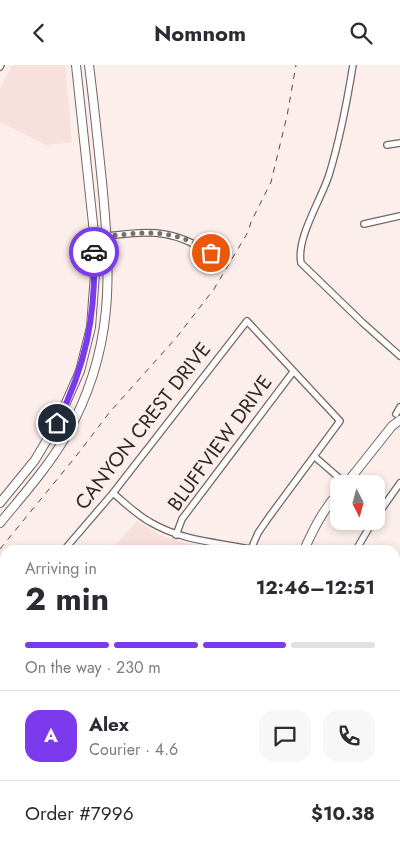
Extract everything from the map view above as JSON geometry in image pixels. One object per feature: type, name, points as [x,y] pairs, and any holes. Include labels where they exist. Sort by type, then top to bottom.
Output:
[{"type":"main road","points":[[0,503],[35,460],[64,409],[84,355],[94,309],[94,237],[76,65]]},
{"type":"main road","points":[[0,523],[58,450],[84,399],[102,341],[108,303],[107,236],[89,65]]},
{"type":"main road","points":[[80,103],[94,101]]},
{"type":"main road","points":[[94,237],[107,236]]},
{"type":"main road","points":[[84,355],[97,359]]},
{"type":"main road","points":[[353,475],[399,415]]},
{"type":"main road","points":[[35,460],[46,467]]},
{"type":"main road","points":[[306,545],[317,522],[330,502]]},
{"type":"street","points":[[353,65],[340,135],[328,176],[302,240],[299,256],[301,263],[400,356]]},
{"type":"street","points":[[387,145],[400,143]]},
{"type":"street","points":[[364,224],[400,216]]},
{"type":"street","points":[[107,236],[144,232],[168,234],[199,245],[219,258]]},
{"type":"street","name":"CANYON CREST DRIVE","points":[[68,545],[114,493],[247,321],[293,372]]},
{"type":"street","points":[[254,545],[258,533],[269,517],[340,421],[293,372]]},
{"type":"street","name":"BLUFFVIEW DRIVE","points":[[176,535],[182,519],[293,372]]},
{"type":"street","points":[[315,457],[336,475]]},
{"type":"street","points":[[385,501],[400,483]]},
{"type":"street","points":[[114,493],[149,522],[176,535],[222,545]]},
{"type":"street","points":[[359,545],[368,530]]},
{"type":"shaded area","points":[[12,65],[65,65],[72,142],[46,145],[0,122],[0,90]]},
{"type":"shaded area","points":[[137,521],[160,535],[196,545],[115,545]]},
{"type":"railway","points":[[3,545],[109,413],[176,338],[214,289],[248,232],[271,182],[287,116],[296,65]]},
{"type":"way so far","points":[[94,252],[94,237],[157,232],[181,237],[211,253]]},
{"type":"route","points":[[57,423],[80,371],[91,327],[94,309],[94,252]]}]
